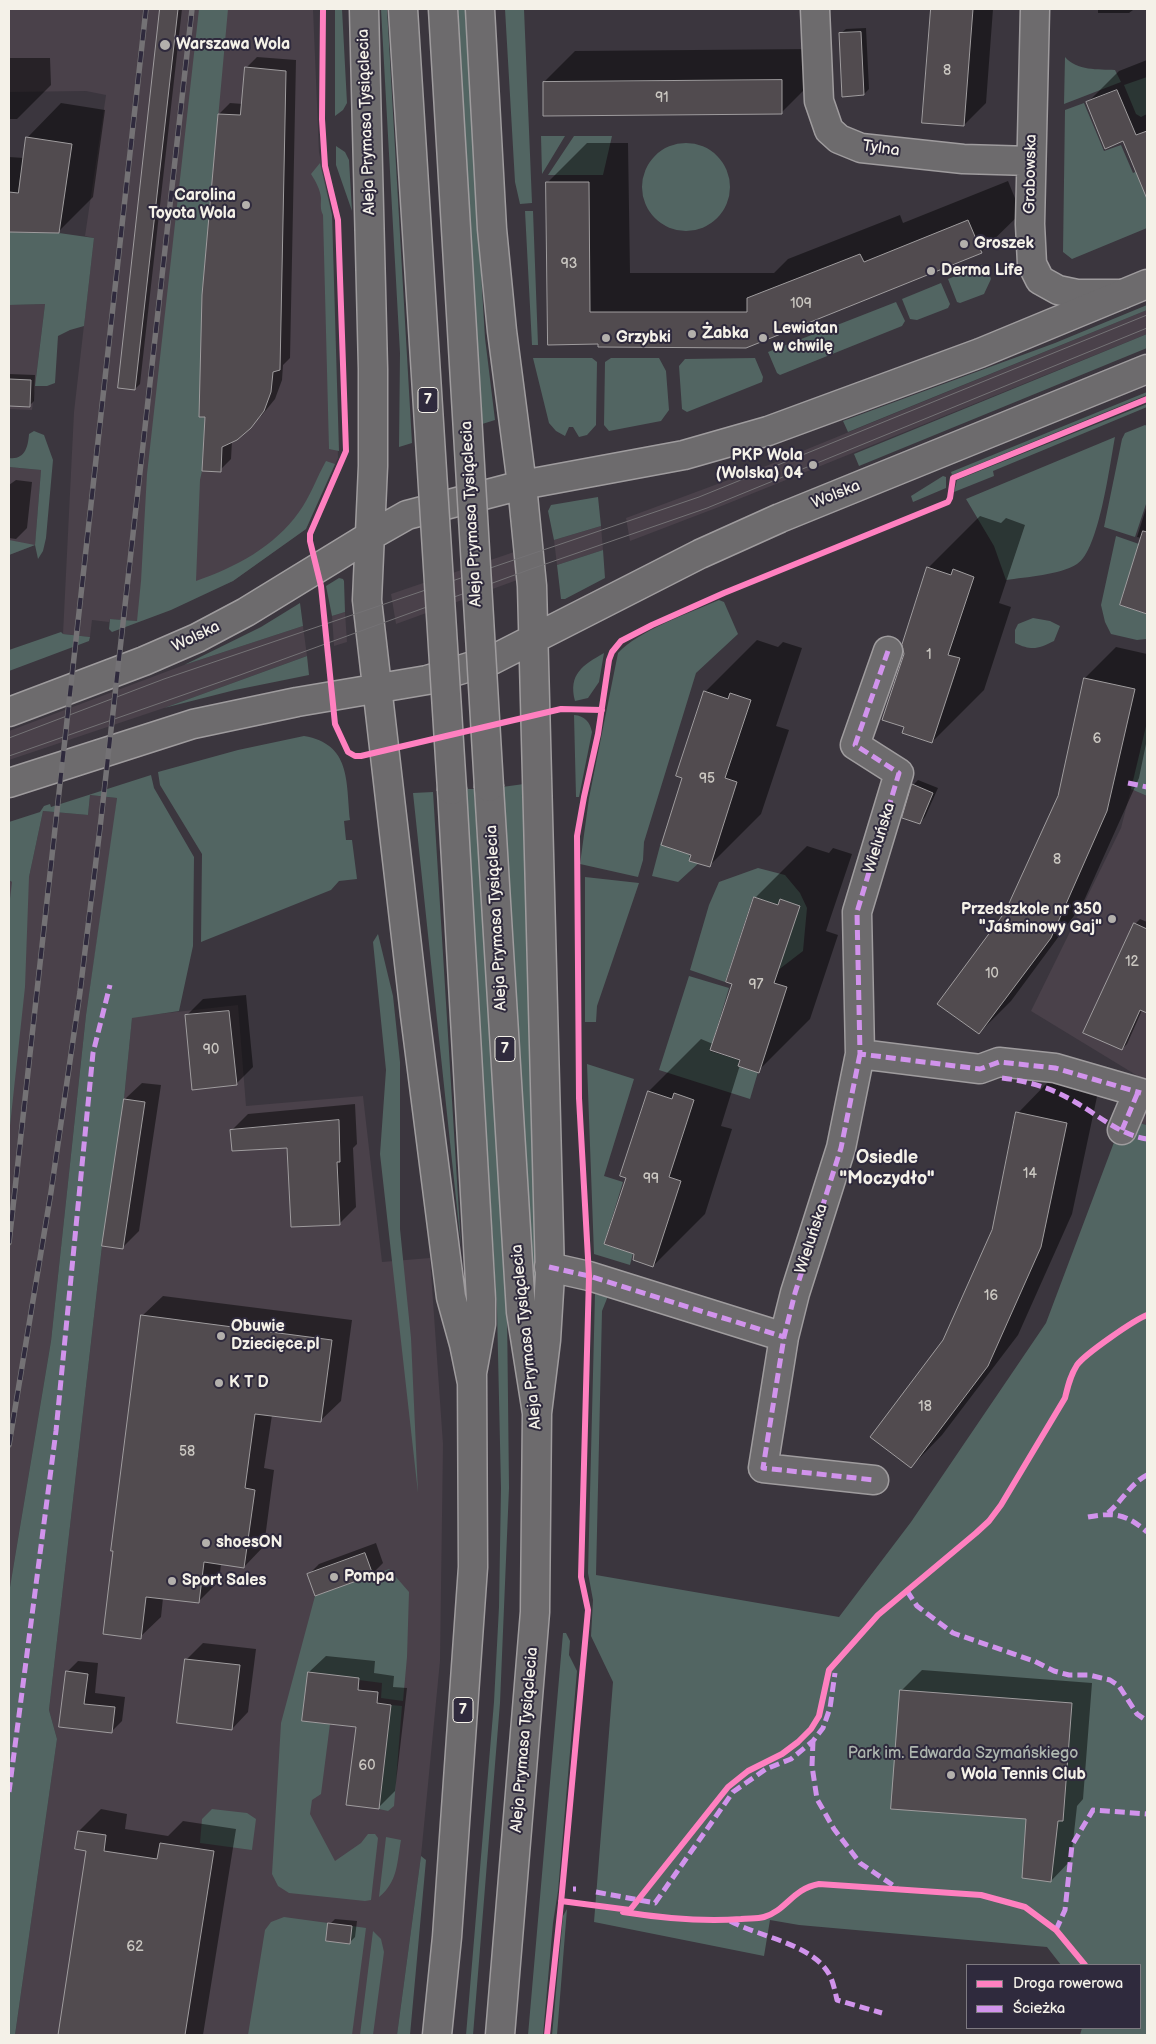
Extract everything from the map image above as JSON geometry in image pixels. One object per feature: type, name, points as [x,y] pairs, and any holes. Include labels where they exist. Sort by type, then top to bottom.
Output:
[{"type":"main road","name":"Aleja Prymasa Tysiąclecia","points":[[364,9],[373,369],[373,466],[367,600],[450,1297],[464,1344],[472,1384]]},
{"type":"main road","name":"7","points":[[403,9],[482,1299],[481,1324],[475,1353],[472,1384],[473,1567],[447,1938],[437,2035]]},
{"type":"main road","name":"Aleja Prymasa Tysiąclecia","points":[[443,9],[521,1312],[537,1413],[535,1612],[500,2035]]},
{"type":"main road","points":[[480,9],[492,229],[532,586],[549,1267],[546,1340],[537,1413]]},
{"type":"main road","name":"Tylna","points":[[815,9],[819,101],[829,130],[839,139],[861,148],[963,159],[1031,161]]},
{"type":"main road","name":"Grabowska","points":[[1035,9],[1030,224],[1032,264],[1040,280],[1058,290],[1078,294],[1135,289]]},
{"type":"main road","points":[[522,484],[684,455],[768,431],[980,352],[1135,289]]},
{"type":"main road","name":"Wolska","points":[[377,688],[427,680],[492,660],[619,597],[700,554],[780,518],[1147,369]]},
{"type":"main road","name":"Wolska","points":[[9,712],[144,661],[197,638],[246,612],[407,515],[522,484]]},
{"type":"main road","name":"Wieluńska","points":[[874,1480],[763,1468],[784,1336],[795,1293],[841,1148],[860,1054],[857,912],[899,773],[855,745],[888,651]]},
{"type":"main road","points":[[9,783],[201,722],[377,688]]},
{"type":"main road","points":[[860,1054],[980,1069],[999,1062],[1055,1068],[1140,1093],[1122,1130]]},
{"type":"main road","points":[[549,1267],[589,1276],[784,1336]]},
{"type":"shaded area","points":[[9,9],[313,9],[319,152],[332,215],[338,458],[306,529],[233,581],[137,621],[110,619],[109,622],[92,620],[90,637],[63,634],[74,412],[94,238],[85,236],[106,95],[86,91],[9,92]]},
{"type":"shaded area","points":[[45,304],[32,410],[9,409],[9,305]]},
{"type":"shaded area","points":[[1147,310],[1147,334],[724,505],[630,541],[626,518],[766,466]]},
{"type":"shaded area","points":[[9,467],[41,470],[35,545],[9,555]]},
{"type":"shaded area","points":[[601,526],[603,550],[557,565],[554,540]]},
{"type":"shaded area","points":[[517,551],[520,579],[396,624],[391,594]]},
{"type":"shaded area","points":[[345,612],[347,642],[334,646],[332,616]]},
{"type":"shaded area","points":[[303,626],[307,656],[164,708],[9,760],[9,731],[184,665]]},
{"type":"shaded area","name":"Przedszkole nr 350 \"Jaśminowy Gaj\"","points":[[1131,789],[1147,796],[1147,1125],[1130,1121],[1146,1081],[1031,1011],[1121,828]]},
{"type":"shaded area","points":[[90,795],[117,798],[86,1015],[51,1341],[9,1593],[9,880],[12,882],[29,877],[43,811],[88,815]]},
{"type":"shaded area","points":[[238,1005],[246,1106],[363,1096],[382,1262],[430,1258],[443,1444],[440,1661],[421,1856],[397,2035],[15,2035],[57,1739],[49,1710],[102,1246],[124,1099],[132,1017]]},
{"type":"green space","points":[[199,9],[228,9],[202,295],[205,417],[200,480],[196,581],[240,562],[278,536],[303,506],[326,461],[335,464],[306,529],[233,581],[171,610],[112,632],[109,629],[110,619],[137,621],[147,474]]},
{"type":"green space","points":[[335,9],[342,9],[347,103],[343,110],[335,116]]},
{"type":"green space","points":[[381,9],[387,9],[412,443],[399,447],[400,353]]},
{"type":"green space","points":[[458,9],[465,9],[485,338],[495,420],[479,425]]},
{"type":"green space","points":[[505,9],[524,9],[532,203],[520,204],[515,182]]},
{"type":"green space","points":[[1065,57],[1075,65],[1082,67],[1115,70],[1121,82],[1064,104]]},
{"type":"green space","points":[[1147,77],[1147,114],[1141,117],[1136,114],[1124,85]]},
{"type":"green space","points":[[1084,103],[1104,151],[1121,145],[1133,173],[1147,167],[1147,228],[1072,259],[1063,252],[1065,110]]},
{"type":"green space","points":[[541,136],[565,136],[542,174]]},
{"type":"green space","points":[[574,136],[612,136],[603,175],[548,175]]},
{"type":"green space","points":[[677,143],[695,143],[711,150],[723,162],[730,178],[730,196],[723,212],[711,224],[695,231],[677,231],[661,224],[649,212],[642,196],[642,178],[649,162],[661,150]]},
{"type":"green space","points":[[336,146],[345,152],[349,160],[352,211],[336,165]]},
{"type":"green space","points":[[320,163],[332,215],[339,451],[329,449],[323,215],[320,192],[311,174]]},
{"type":"green space","points":[[525,211],[533,211],[538,345],[532,345]]},
{"type":"green space","points":[[9,232],[59,233],[94,238],[84,326],[58,336],[55,383],[47,386],[35,386],[45,304],[9,305]]},
{"type":"green space","points":[[982,265],[987,267],[991,279],[984,294],[960,303],[957,302],[948,279]]},
{"type":"green space","points":[[941,283],[950,304],[948,308],[917,320],[910,319],[902,299]]},
{"type":"green space","points":[[896,302],[905,321],[902,326],[780,375],[777,373],[768,352]]},
{"type":"green space","points":[[1147,305],[1147,310],[848,432],[843,421],[1055,343]]},
{"type":"green space","points":[[1147,334],[1147,348],[859,466],[854,454]]},
{"type":"green space","points":[[533,358],[592,358],[597,362],[596,425],[587,435],[579,437],[573,427],[569,427],[565,436],[556,431],[549,423]]},
{"type":"green space","points":[[611,358],[659,358],[666,371],[669,410],[661,421],[609,431],[604,425],[605,362]]},
{"type":"green space","points":[[755,358],[763,377],[762,382],[687,412],[682,409],[679,366],[685,359]]},
{"type":"green space","points":[[1147,392],[1147,395],[952,475],[951,472]]},
{"type":"green space","points":[[1147,404],[1147,407],[993,471],[994,476],[954,492],[957,480]]},
{"type":"green space","points":[[1145,425],[1147,426],[1147,501],[1135,537],[1104,527],[1122,439],[1125,433]]},
{"type":"green space","points":[[34,431],[44,435],[53,460],[46,538],[43,551],[38,559],[35,545],[41,470],[9,467],[9,458],[19,457],[25,452],[29,434]]},
{"type":"green space","points":[[1115,437],[1107,485],[1097,525],[1085,556],[1077,564],[1062,571],[1006,580],[994,546],[966,499]]},
{"type":"green space","points":[[943,476],[946,477],[946,488],[913,502],[911,496]]},
{"type":"green space","points":[[598,497],[601,526],[554,540],[548,511],[551,505]]},
{"type":"green space","points":[[1116,536],[1139,544],[1120,605],[1147,614],[1146,639],[1137,640],[1111,634],[1105,622],[1101,605]]},
{"type":"green space","points":[[9,540],[35,545],[9,555]]},
{"type":"green space","points":[[603,550],[605,578],[565,599],[561,599],[557,565]]},
{"type":"green space","points":[[339,578],[344,581],[345,612],[332,616],[326,586]]},
{"type":"green space","points":[[719,600],[724,602],[738,634],[696,673],[644,842],[643,860],[638,877],[580,864],[589,798],[618,653],[638,637],[651,630]]},
{"type":"green space","points":[[300,603],[303,626],[184,665],[261,627]]},
{"type":"green space","points":[[1033,618],[1050,621],[1060,626],[1054,641],[1035,648],[1015,643],[1015,630],[1018,624]]},
{"type":"green space","points":[[61,632],[63,634],[90,637],[89,641],[9,671],[9,650]]},
{"type":"green space","points":[[604,653],[599,682],[588,698],[575,701],[574,684],[579,671]]},
{"type":"green space","points":[[307,656],[309,675],[235,690],[164,708]]},
{"type":"green space","points":[[574,715],[586,720],[592,732],[579,797],[576,797]]},
{"type":"green space","points":[[1147,722],[1147,796],[1131,789]]},
{"type":"green space","points":[[304,736],[319,740],[330,747],[338,756],[343,766],[348,792],[350,820],[344,821],[346,840],[352,840],[357,879],[339,881],[331,890],[201,942],[202,854],[160,785],[158,772],[238,750]]},
{"type":"green space","points":[[151,775],[154,788],[194,857],[193,946],[179,1011],[132,1018],[124,1099],[102,1246],[49,1710],[57,1739],[15,2035],[9,2035],[9,1593],[51,1341],[86,1015],[117,798],[90,795],[88,815],[43,811],[29,877],[25,987],[9,1135],[9,907],[12,882],[9,880],[9,822],[40,812],[44,806],[50,804],[51,807]]},
{"type":"green space","points":[[524,784],[537,1301],[534,1303],[502,787]]},
{"type":"green space","points":[[465,789],[474,789],[507,1310],[509,1488],[500,1703],[473,2035],[466,2035],[494,1702],[499,1607],[501,1488],[497,1309]]},
{"type":"green space","points":[[433,792],[461,1246],[413,793]]},
{"type":"green space","points":[[661,842],[691,852],[689,857],[701,861],[678,882],[652,876]]},
{"type":"green space","points":[[758,868],[785,875],[800,893],[807,908],[803,951],[777,971],[779,905],[753,897],[725,982],[690,970],[709,905],[719,882]]},
{"type":"green space","points":[[585,877],[639,883],[597,1006],[596,1022],[585,1022]]},
{"type":"green space","points":[[378,934],[393,996],[400,1062],[400,1229],[411,1338],[418,1493],[380,1154],[386,1070],[373,942]]},
{"type":"green space","points":[[689,976],[729,988],[710,1051],[739,1060],[738,1066],[758,1072],[750,1099],[659,1070]]},
{"type":"green space","points":[[587,1064],[634,1079],[604,1176],[623,1182],[604,1244],[633,1253],[630,1265],[594,1254]]},
{"type":"green space","name":"Park im. Edwarda Szymańskiego","points":[[1130,1121],[1147,1125],[1147,2035],[1080,2035],[1082,2029],[1141,2029],[1141,1964],[1060,1964],[1047,1947],[799,1925],[770,1920],[764,1956],[594,1922],[613,1682],[591,1636],[593,1600],[588,1573],[595,1294],[608,1296],[602,1311],[596,1575],[839,1617],[911,1522],[1046,1323],[1116,1137]]},
{"type":"green space","points":[[389,1569],[409,1592],[407,1657],[403,1701],[381,1698],[382,1683],[359,1680],[359,1678],[308,1672],[302,1720],[330,1724],[321,1794],[312,1800],[310,1814],[335,1861],[361,1843],[368,1834],[375,1834],[378,1838],[371,1900],[365,1901],[289,1893],[278,1886],[272,1874],[281,1723],[315,1596]]},
{"type":"green space","points":[[563,1633],[566,1633],[570,1641],[569,1655],[577,1671],[558,1891],[553,1923],[543,2035],[528,2035]]},
{"type":"green space","points":[[391,1705],[402,1706],[394,1806],[388,1811],[379,1809]]},
{"type":"green space","points":[[212,1809],[247,1813],[256,1819],[252,1850],[200,1843],[202,1819]]},
{"type":"green space","points":[[386,1837],[401,1840],[396,1871],[390,1885],[379,1897]]},
{"type":"green space","points":[[421,1856],[426,1860],[410,2035],[397,2035]]},
{"type":"green space","points":[[567,1909],[557,2035],[552,2035],[563,1916]]},
{"type":"green space","points":[[284,1917],[328,1923],[326,1941],[350,1944],[352,1926],[366,1928],[352,2035],[248,2035],[265,1930],[271,1922]]},
{"type":"green space","points":[[373,1931],[381,1939],[384,1952],[373,2035],[360,2035]]},
{"type":"building","points":[[160,9],[178,9],[135,390],[118,388]]},
{"type":"building","points":[[931,9],[973,9],[964,126],[922,123]]},
{"type":"building","points":[[861,32],[864,95],[842,97],[839,33]]},
{"type":"building","name":"Carolina Toyota Wola","points":[[245,67],[286,71],[280,370],[273,372],[271,392],[264,411],[251,428],[237,440],[222,447],[221,472],[202,471],[205,417],[199,417],[202,295],[218,114],[240,115]]},
{"type":"building","points":[[782,80],[782,114],[543,116],[543,82]]},
{"type":"building","points":[[1117,90],[1136,135],[1147,131],[1147,199],[1123,141],[1105,149],[1086,102]]},
{"type":"building","points":[[26,137],[72,144],[59,233],[9,232],[9,192],[18,193]]},
{"type":"building","points":[[546,182],[589,182],[590,312],[747,312],[747,298],[860,254],[864,262],[968,220],[982,253],[746,348],[598,347],[598,344],[548,345]]},
{"type":"building","points":[[9,379],[31,380],[30,407],[9,406]]},
{"type":"building","points":[[1143,531],[1147,532],[1147,614],[1120,605]]},
{"type":"building","points":[[927,567],[951,575],[953,569],[974,577],[948,655],[960,658],[932,743],[902,733],[904,727],[882,720],[904,654],[902,645]]},
{"type":"building","points":[[1084,678],[1135,689],[1107,811],[1051,938],[979,1034],[937,1004],[1005,912],[1058,796]]},
{"type":"building","points":[[704,691],[728,699],[730,693],[751,700],[725,778],[737,782],[710,867],[689,861],[691,855],[661,845],[682,778],[676,776]]},
{"type":"building","points":[[912,784],[933,793],[920,824],[902,818]]},
{"type":"building","points":[[754,897],[778,905],[780,899],[800,906],[774,983],[787,987],[759,1073],[738,1066],[740,1060],[710,1050],[732,984],[726,982]]},
{"type":"building","points":[[1134,923],[1147,929],[1147,1013],[1140,1010],[1122,1050],[1083,1033]]},
{"type":"building","points":[[229,1011],[237,1085],[192,1090],[185,1015]]},
{"type":"building","points":[[648,1091],[672,1099],[674,1093],[694,1100],[669,1177],[681,1181],[653,1267],[633,1260],[634,1254],[604,1244],[626,1178],[620,1176]]},
{"type":"building","points":[[124,1099],[145,1102],[123,1249],[102,1246]]},
{"type":"building","points":[[1016,1112],[1067,1123],[1041,1247],[988,1366],[911,1468],[870,1437],[943,1340],[992,1230]]},
{"type":"building","points":[[339,1120],[340,1162],[337,1162],[340,1225],[291,1227],[287,1148],[232,1151],[230,1130]]},
{"type":"building","points":[[141,1315],[332,1340],[321,1422],[255,1414],[245,1488],[255,1490],[244,1568],[204,1562],[199,1603],[146,1597],[141,1639],[103,1634],[113,1551],[111,1551]]},
{"type":"building","points":[[365,1553],[373,1575],[315,1596],[307,1574]]},
{"type":"building","points":[[185,1659],[240,1665],[232,1730],[177,1723]]},
{"type":"building","points":[[66,1671],[88,1674],[84,1704],[115,1707],[112,1733],[59,1727]]},
{"type":"building","points":[[308,1672],[359,1678],[358,1690],[378,1692],[377,1703],[391,1705],[379,1809],[346,1805],[356,1727],[302,1721]]},
{"type":"building","name":"Wola Tennis Club","points":[[900,1690],[1072,1703],[1063,1821],[1058,1821],[1051,1882],[1022,1878],[1026,1819],[891,1809]]},
{"type":"building","points":[[78,1831],[106,1835],[104,1851],[157,1859],[160,1843],[214,1851],[185,2035],[58,2035],[86,1851],[75,1849]]},
{"type":"building","points":[[328,1923],[352,1926],[350,1944],[326,1941]]},
{"type":"tram line","points":[[9,738],[164,679],[699,497],[1147,315]]},
{"type":"tram line","points":[[9,756],[707,508],[1147,328]]},
{"type":"railway","points":[[9,1243],[146,9]]},
{"type":"railway","points":[[9,1445],[51,1192],[80,992],[192,9]]},
{"type":"marked path","points":[[888,651],[855,745],[899,773],[857,912],[860,1054],[980,1069],[999,1062],[1055,1068],[1141,1093]]},
{"type":"marked path","points":[[1128,783],[1147,787]]},
{"type":"marked path","points":[[9,1792],[56,1431],[93,1053],[110,985]]},
{"type":"marked path","points":[[860,1054],[841,1148],[795,1293],[784,1337],[763,1468],[874,1480]]},
{"type":"marked path","points":[[1002,1078],[1030,1083],[1049,1089],[1075,1102],[1118,1129],[1147,1139]]},
{"type":"marked path","points":[[1122,1130],[1138,1092]]},
{"type":"marked path","points":[[549,1267],[589,1276],[784,1337]]},
{"type":"marked path","points":[[1108,1513],[1131,1487],[1147,1475]]},
{"type":"marked path","points":[[1088,1517],[1120,1516],[1133,1521],[1147,1532]]},
{"type":"marked path","points":[[907,1591],[917,1606],[953,1633],[1034,1661],[1054,1671],[1069,1675],[1089,1675],[1110,1680],[1119,1686],[1137,1714],[1147,1721]]},
{"type":"marked path","points":[[596,1892],[655,1903],[733,1792],[766,1769],[791,1759],[813,1741],[823,1728],[830,1708],[835,1673]]},
{"type":"marked path","points":[[813,1741],[812,1766],[817,1799],[834,1829],[860,1863],[897,1888]]},
{"type":"marked path","points":[[1056,1930],[1065,1910],[1072,1845],[1093,1810],[1147,1814]]},
{"type":"marked path","points":[[730,1921],[784,1942],[811,1955],[829,1974],[837,2000],[882,2013]]},
{"type":"cycle path","points":[[323,9],[322,119],[325,166],[338,220],[346,451],[310,534],[310,541],[321,586],[335,724],[348,752],[355,756],[361,756],[561,709],[602,710]]},
{"type":"cycle path","points":[[547,2035],[588,1610],[581,1577],[589,1276],[579,1098],[577,836],[598,734],[609,660],[612,652],[621,641],[652,625],[724,593],[948,502],[953,478],[1147,399]]},
{"type":"cycle path","points":[[561,1901],[630,1910],[728,1787],[748,1771],[782,1754],[811,1729],[819,1716],[829,1670],[878,1615],[989,1521],[1001,1505],[1065,1398],[1071,1377],[1077,1365],[1089,1353],[1132,1323],[1147,1315]]},
{"type":"cycle path","points":[[623,1912],[697,1920],[759,1918],[779,1910],[802,1890],[819,1884],[981,1895],[1025,1907],[1056,1930],[1084,1964]]},
{"type":"place","name":"Warszawa Wola","points":[[165,45]]},
{"type":"place","name":"Carolina Toyota Wola","points":[[246,205]]},
{"type":"place","name":"Groszek","points":[[964,244]]},
{"type":"place","name":"Derma Life","points":[[931,271]]},
{"type":"place","name":"Żabka","points":[[692,334]]},
{"type":"place","name":"Grzybki","points":[[606,338]]},
{"type":"place","name":"Lewiatan w chwilę","points":[[763,338]]},
{"type":"place","name":"PKP Wola (Wolska) 04","points":[[813,465]]},
{"type":"place","name":"Przedszkole nr 350 \"Jaśminowy Gaj\"","points":[[1112,919]]},
{"type":"place","name":"Obuwie Dziecięce.pl","points":[[221,1336]]},
{"type":"place","name":"K T D","points":[[219,1383]]},
{"type":"place","name":"shoesON","points":[[206,1543]]},
{"type":"place","name":"Pompa","points":[[334,1577]]},
{"type":"place","name":"Sport Sales","points":[[172,1581]]},
{"type":"place","name":"Wola Tennis Club","points":[[951,1775]]},
{"type":"district","name":"Osiedle \"Moczydło\"","points":[[887,1168]]}]
